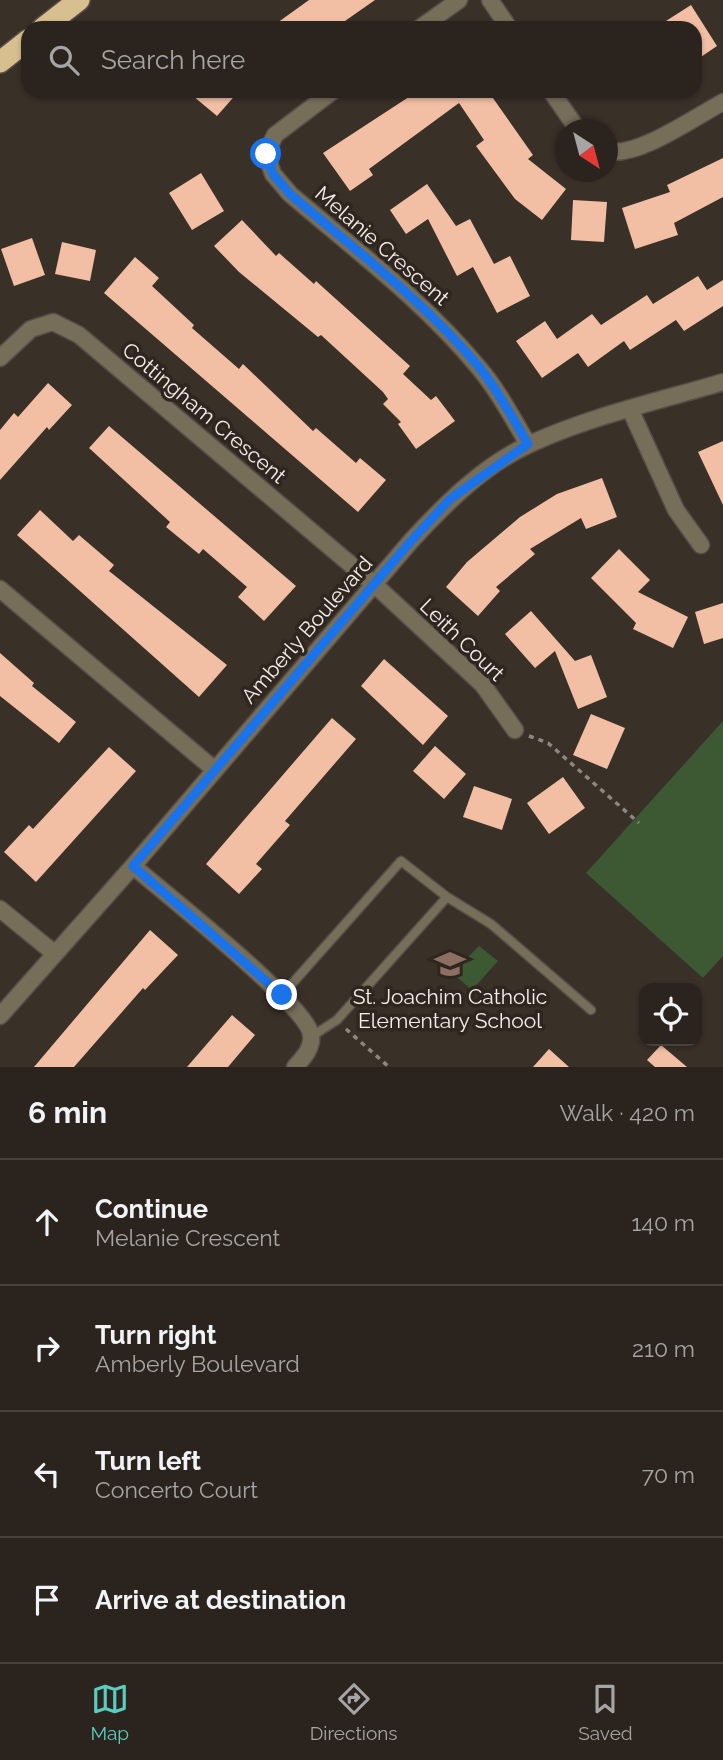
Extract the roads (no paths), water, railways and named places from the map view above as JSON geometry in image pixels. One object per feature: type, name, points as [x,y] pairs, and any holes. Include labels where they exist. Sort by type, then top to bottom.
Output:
[{"type":"highway","points":[[52,21],[79,0]]},
{"type":"highway","points":[[0,62],[21,46]]},
{"type":"street","points":[[430,21],[459,0]]},
{"type":"street","points":[[490,0],[504,21]]},
{"type":"street","name":"Melanie Crescent","points":[[324,98],[275,135],[266,154],[273,174],[290,194],[433,318],[458,343],[482,370],[528,444]]},
{"type":"street","points":[[556,98],[570,119]]},
{"type":"street","points":[[618,153],[639,147],[723,102]]},
{"type":"street","name":"Cottingham Crescent","points":[[0,358],[31,329],[53,322],[79,335],[375,585]]},
{"type":"street","name":"Amberly Boulevard","points":[[0,1016],[450,499],[528,444],[631,409],[723,382]]},
{"type":"street","points":[[631,409],[676,510],[701,545]]},
{"type":"street","name":"Leith Court","points":[[375,585],[482,685],[515,730]]},
{"type":"street","points":[[0,589],[215,770]]},
{"type":"street","points":[[133,866],[282,995],[307,1021],[312,1036],[308,1053],[295,1067]]},
{"type":"street","points":[[0,909],[54,953]]},
{"type":"lane","points":[[282,995],[401,862],[447,897],[491,924],[591,1010]]},
{"type":"lane","points":[[312,1036],[337,1020],[447,897]]},
{"type":"place","name":"St. Joachim Catholic Elementary School","points":[[450,964]]}]
